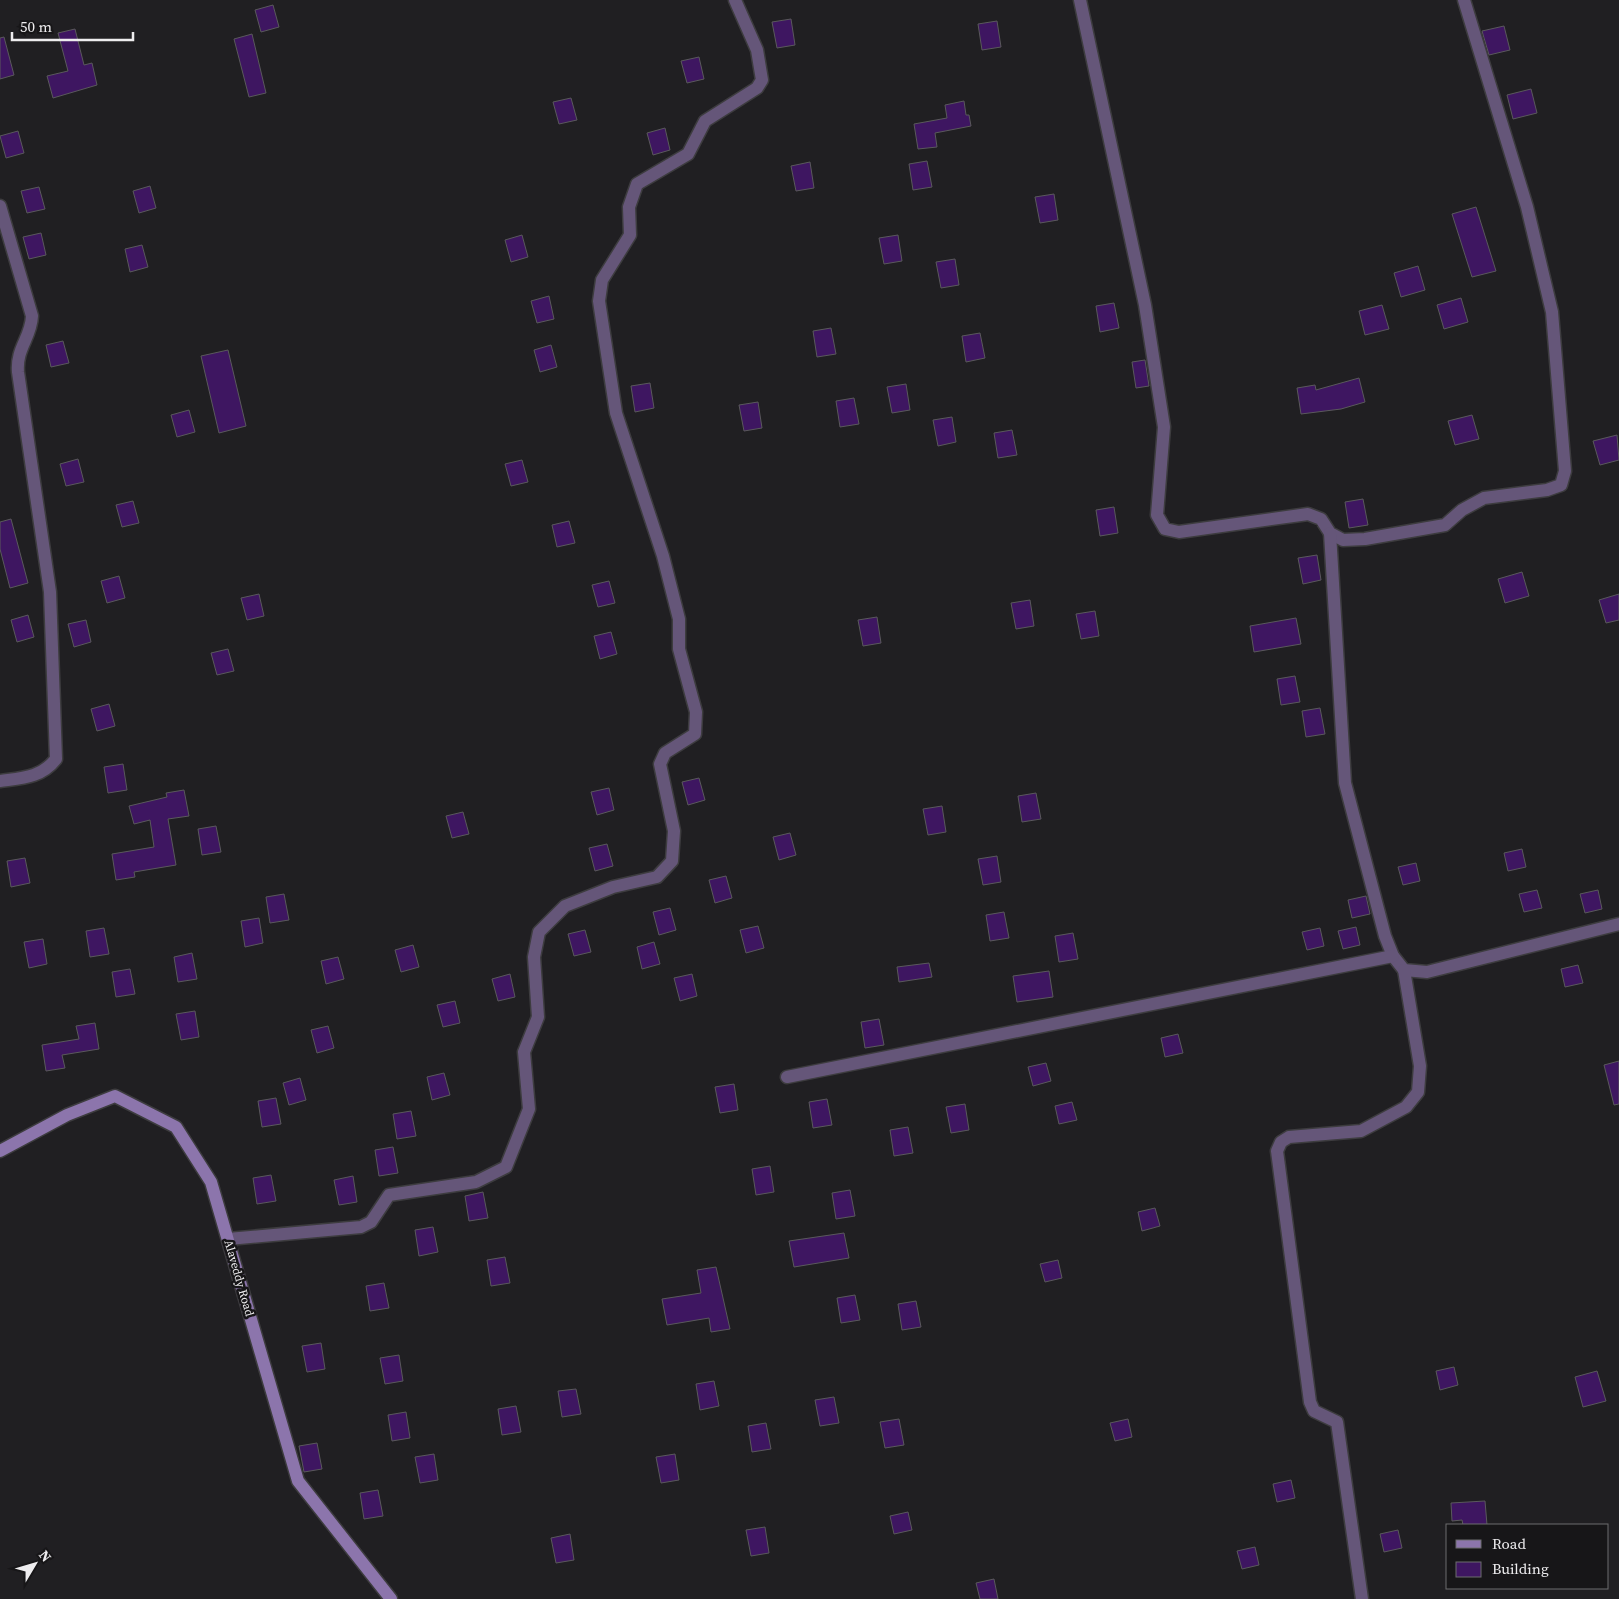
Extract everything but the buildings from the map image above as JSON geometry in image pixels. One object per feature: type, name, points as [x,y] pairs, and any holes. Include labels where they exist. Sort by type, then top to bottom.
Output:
[{"type":"street","points":[[228,1239],[361,1227],[371,1222],[389,1195],[476,1182],[506,1167],[529,1108],[524,1052],[538,1017],[534,958],[539,932],[565,906],[612,887],[657,877],[672,861],[674,831],[660,764],[665,753],[695,734],[696,712],[679,649],[679,619],[664,556],[616,413],[599,301],[602,280],[630,235],[629,206],[637,184],[688,154],[705,122],[757,88],[762,80],[756,50],[735,0]]},
{"type":"street","points":[[1080,0],[1145,305],[1164,427],[1157,515],[1165,529],[1178,532],[1308,514],[1321,519],[1330,533],[1343,540],[1365,539],[1445,525],[1462,510],[1484,498],[1547,490],[1561,485],[1565,470],[1552,312],[1527,207],[1464,0]]},
{"type":"street","points":[[0,206],[32,316],[32,327],[17,357],[50,592],[56,759],[49,768],[34,776],[0,781]]},
{"type":"street","points":[[1330,533],[1345,783],[1385,936],[1394,956],[1404,970],[1420,1066],[1418,1092],[1406,1107],[1361,1131],[1289,1137],[1281,1142],[1277,1151],[1310,1402],[1314,1411],[1338,1422],[1362,1599]]},
{"type":"street","points":[[1404,970],[1427,972],[1619,924]]},
{"type":"street","points":[[787,1077],[1394,956]]},
{"type":"street","name":"Alaveddy Road","points":[[0,1151],[67,1115],[116,1096],[176,1127],[211,1182],[298,1481],[391,1599]]}]
